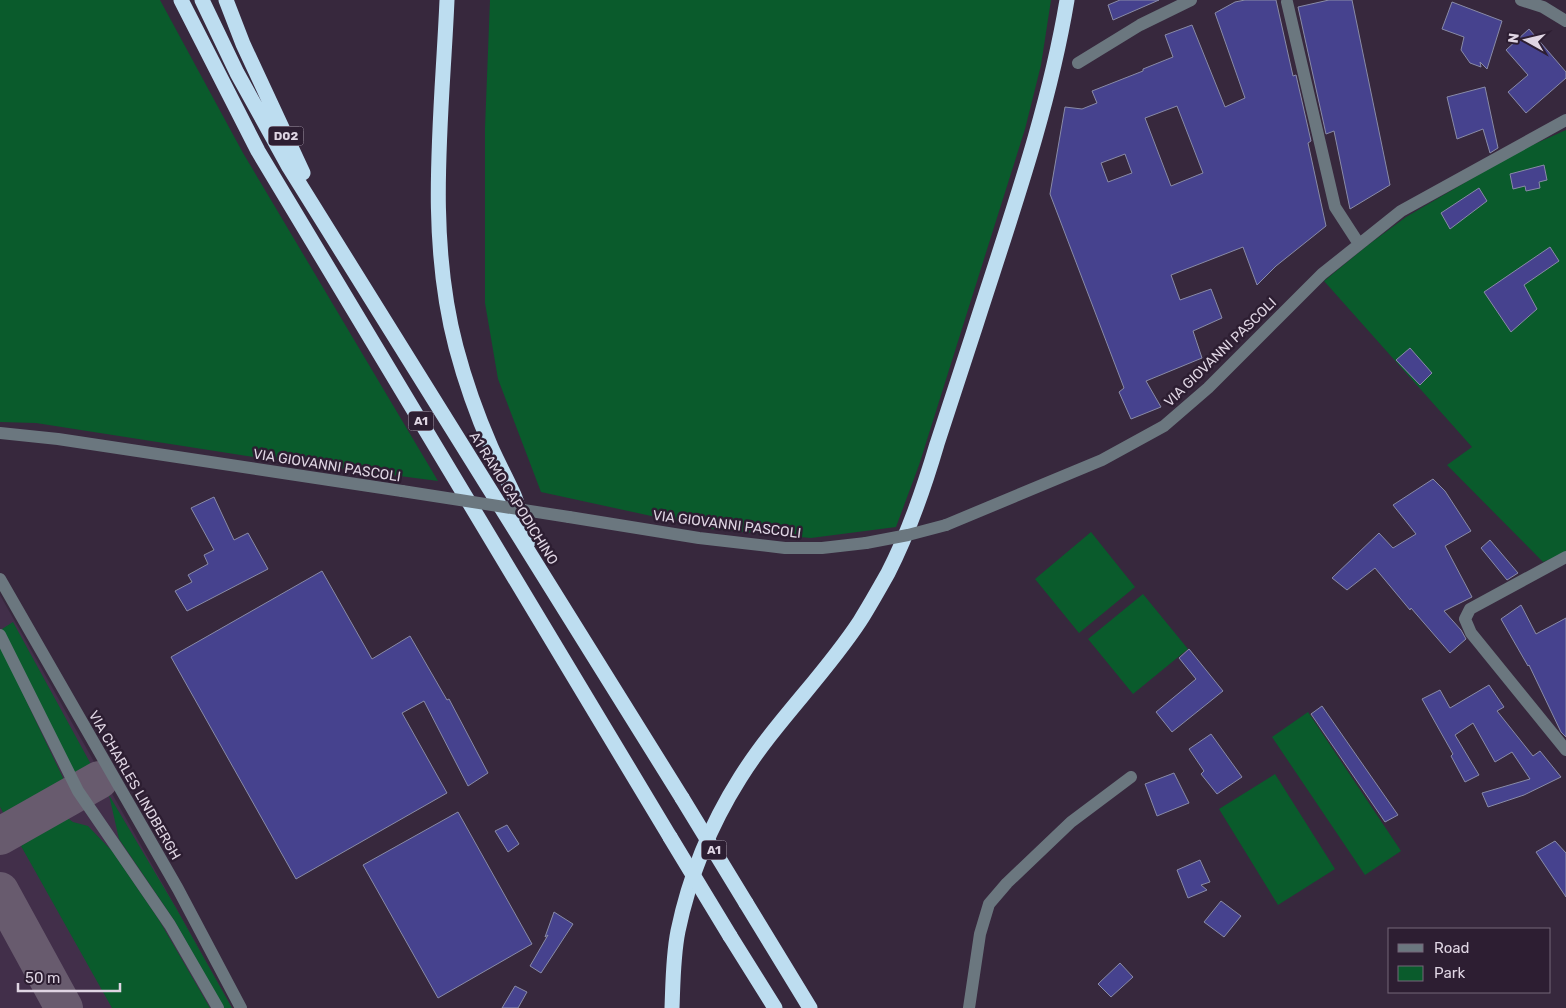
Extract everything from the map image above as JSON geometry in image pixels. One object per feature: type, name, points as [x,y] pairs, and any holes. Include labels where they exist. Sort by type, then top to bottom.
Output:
[{"type":"highway","name":"A1","points":[[181,0],[258,151],[670,837],[775,1008]]},
{"type":"highway","name":"A1 RAMO CAPODICHINO","points":[[202,0],[242,81],[290,167],[682,798],[810,1008]]},
{"type":"highway","name":"D02","points":[[226,0],[243,44],[329,229]]},
{"type":"highway","points":[[447,0],[438,200],[440,253],[446,300],[456,347],[472,400],[490,447],[514,496],[534,560]]},
{"type":"highway","points":[[446,36],[452,0]]},
{"type":"highway","points":[[672,1008],[673,976],[678,932],[688,893],[718,817],[740,778],[771,735],[860,621],[888,572],[923,490],[1019,188],[1044,102],[1067,0]]},
{"type":"street","points":[[1078,63],[1140,25],[1192,0]]},
{"type":"street","points":[[1521,0],[1543,7],[1566,21]]},
{"type":"street","points":[[1287,2],[1335,207],[1359,244]]},
{"type":"street","name":"VIA GIOVANNI PASCOLI","points":[[0,433],[58,438],[569,516],[699,538],[785,548],[822,548],[866,543],[908,535],[946,524],[1102,460],[1164,426],[1208,388],[1322,274],[1401,211],[1566,120]]},
{"type":"street","points":[[1566,557],[1470,609],[1465,619],[1471,633],[1566,750]]},
{"type":"street","name":"VIA CHARLES LINDBERGH","points":[[0,579],[178,889],[241,1008]]},
{"type":"street","points":[[0,635],[78,792],[170,925],[218,1008]]},
{"type":"street","points":[[969,1008],[980,934],[989,904],[1007,883],[1071,822],[1131,777]]},
{"type":"shaded area","points":[[0,595],[124,815],[232,1008],[0,1008]]},
{"type":"green space","points":[[0,0],[160,0],[243,153],[438,481],[247,456],[36,423],[0,422]]},
{"type":"green space","points":[[490,0],[1051,0],[1041,65],[1025,129],[919,465],[896,527],[811,538],[711,529],[541,492],[498,379],[485,303],[485,128]]},
{"type":"green space","points":[[1566,130],[1566,553],[1543,562],[1447,465],[1472,447],[1324,281],[1406,217],[1519,151]]},
{"type":"green space","points":[[1091,532],[1135,587],[1079,633],[1035,579]]},
{"type":"green space","points":[[1143,594],[1188,649],[1133,694],[1088,639]]},
{"type":"green space","points":[[13,622],[93,768],[76,776],[2,629]]},
{"type":"green space","points":[[0,646],[64,780],[5,816],[0,807]]},
{"type":"green space","points":[[1308,712],[1401,851],[1365,875],[1272,737]]},
{"type":"green space","points":[[1275,774],[1335,869],[1278,905],[1219,809]]},
{"type":"green space","points":[[109,795],[176,908],[232,1008],[224,1008],[174,920],[119,839]]},
{"type":"green space","points":[[66,817],[73,822],[88,826],[112,851],[159,920],[210,1008],[112,1008],[21,846]]},
{"type":"building","points":[[1120,0],[1159,0],[1113,20],[1108,5]]},
{"type":"building","points":[[1245,0],[1276,0],[1293,76],[1296,75],[1311,141],[1308,143],[1326,226],[1276,266],[1257,285],[1243,247],[1171,275],[1180,300],[1211,289],[1222,318],[1193,331],[1202,358],[1146,381],[1161,407],[1131,419],[1119,392],[1124,388],[1050,194],[1065,107],[1082,109],[1097,103],[1092,91],[1173,57],[1165,35],[1192,25],[1225,107],[1245,98],[1215,13],[1235,2]],"holes":[[[1177,106],[1203,173],[1171,186],[1145,118]],[[1125,154],[1132,173],[1108,182],[1101,163]]]},
{"type":"building","points":[[1329,0],[1352,0],[1390,185],[1350,209],[1334,131],[1326,134],[1298,7]]},
{"type":"building","points":[[1452,2],[1502,21],[1487,69],[1480,62],[1481,67],[1470,63],[1461,50],[1464,37],[1442,29]]},
{"type":"building","points":[[1529,29],[1566,72],[1566,78],[1526,113],[1508,92],[1528,75],[1506,50]]},
{"type":"building","points":[[1485,87],[1498,148],[1490,153],[1483,129],[1457,139],[1447,97]]},
{"type":"building","points":[[1544,165],[1547,180],[1539,182],[1540,188],[1526,191],[1525,186],[1513,189],[1510,174]]},
{"type":"building","points":[[1479,188],[1487,201],[1450,229],[1441,213]]},
{"type":"building","points":[[1550,247],[1559,261],[1524,285],[1537,309],[1511,332],[1484,292]]},
{"type":"building","points":[[1410,348],[1432,373],[1420,385],[1396,360]]},
{"type":"building","points":[[1433,479],[1445,491],[1471,531],[1445,546],[1472,597],[1444,611],[1461,630],[1466,639],[1450,653],[1411,608],[1410,610],[1375,568],[1347,590],[1332,578],[1379,533],[1393,548],[1416,534],[1393,505]]},
{"type":"building","points":[[214,497],[234,540],[248,533],[268,569],[187,611],[175,591],[192,582],[188,575],[208,564],[204,555],[214,550],[191,508]]},
{"type":"building","points":[[1490,540],[1518,573],[1507,580],[1481,548]]},
{"type":"building","points":[[322,571],[372,659],[410,636],[447,700],[449,699],[488,773],[468,786],[424,701],[402,713],[447,793],[296,879],[171,657]]},
{"type":"building","points":[[1521,605],[1536,634],[1566,618],[1566,737],[1561,732],[1529,665],[1501,619]]},
{"type":"building","points":[[1189,649],[1223,691],[1172,732],[1156,712],[1196,679],[1179,658]]},
{"type":"building","points":[[1489,685],[1504,707],[1497,711],[1533,756],[1540,751],[1561,777],[1524,795],[1488,807],[1482,793],[1530,779],[1512,752],[1495,762],[1473,723],[1455,735],[1479,775],[1465,782],[1451,756],[1453,754],[1422,699],[1440,690],[1450,708]]},
{"type":"building","points":[[1322,706],[1398,815],[1385,822],[1311,714]]},
{"type":"building","points":[[1211,734],[1242,777],[1217,794],[1201,774],[1204,771],[1189,749]]},
{"type":"building","points":[[1174,773],[1189,803],[1157,816],[1145,784]]},
{"type":"building","points":[[458,812],[532,944],[438,998],[363,865]]},
{"type":"building","points":[[507,825],[519,844],[508,852],[495,831]]},
{"type":"building","points":[[1555,841],[1566,853],[1566,897],[1536,852]]},
{"type":"building","points":[[1200,860],[1210,882],[1201,885],[1207,890],[1188,898],[1177,870]]},
{"type":"building","points":[[1221,901],[1241,916],[1224,937],[1204,922]]},
{"type":"building","points":[[554,912],[573,924],[541,973],[530,966],[548,935],[545,937]]},
{"type":"building","points":[[1120,963],[1133,977],[1111,997],[1098,984]]},
{"type":"building","points":[[515,986],[527,992],[518,1008],[502,1008]]},
{"type":"taxiway","points":[[0,836],[99,780]]},
{"type":"taxiway","points":[[0,891],[64,1008]]}]
